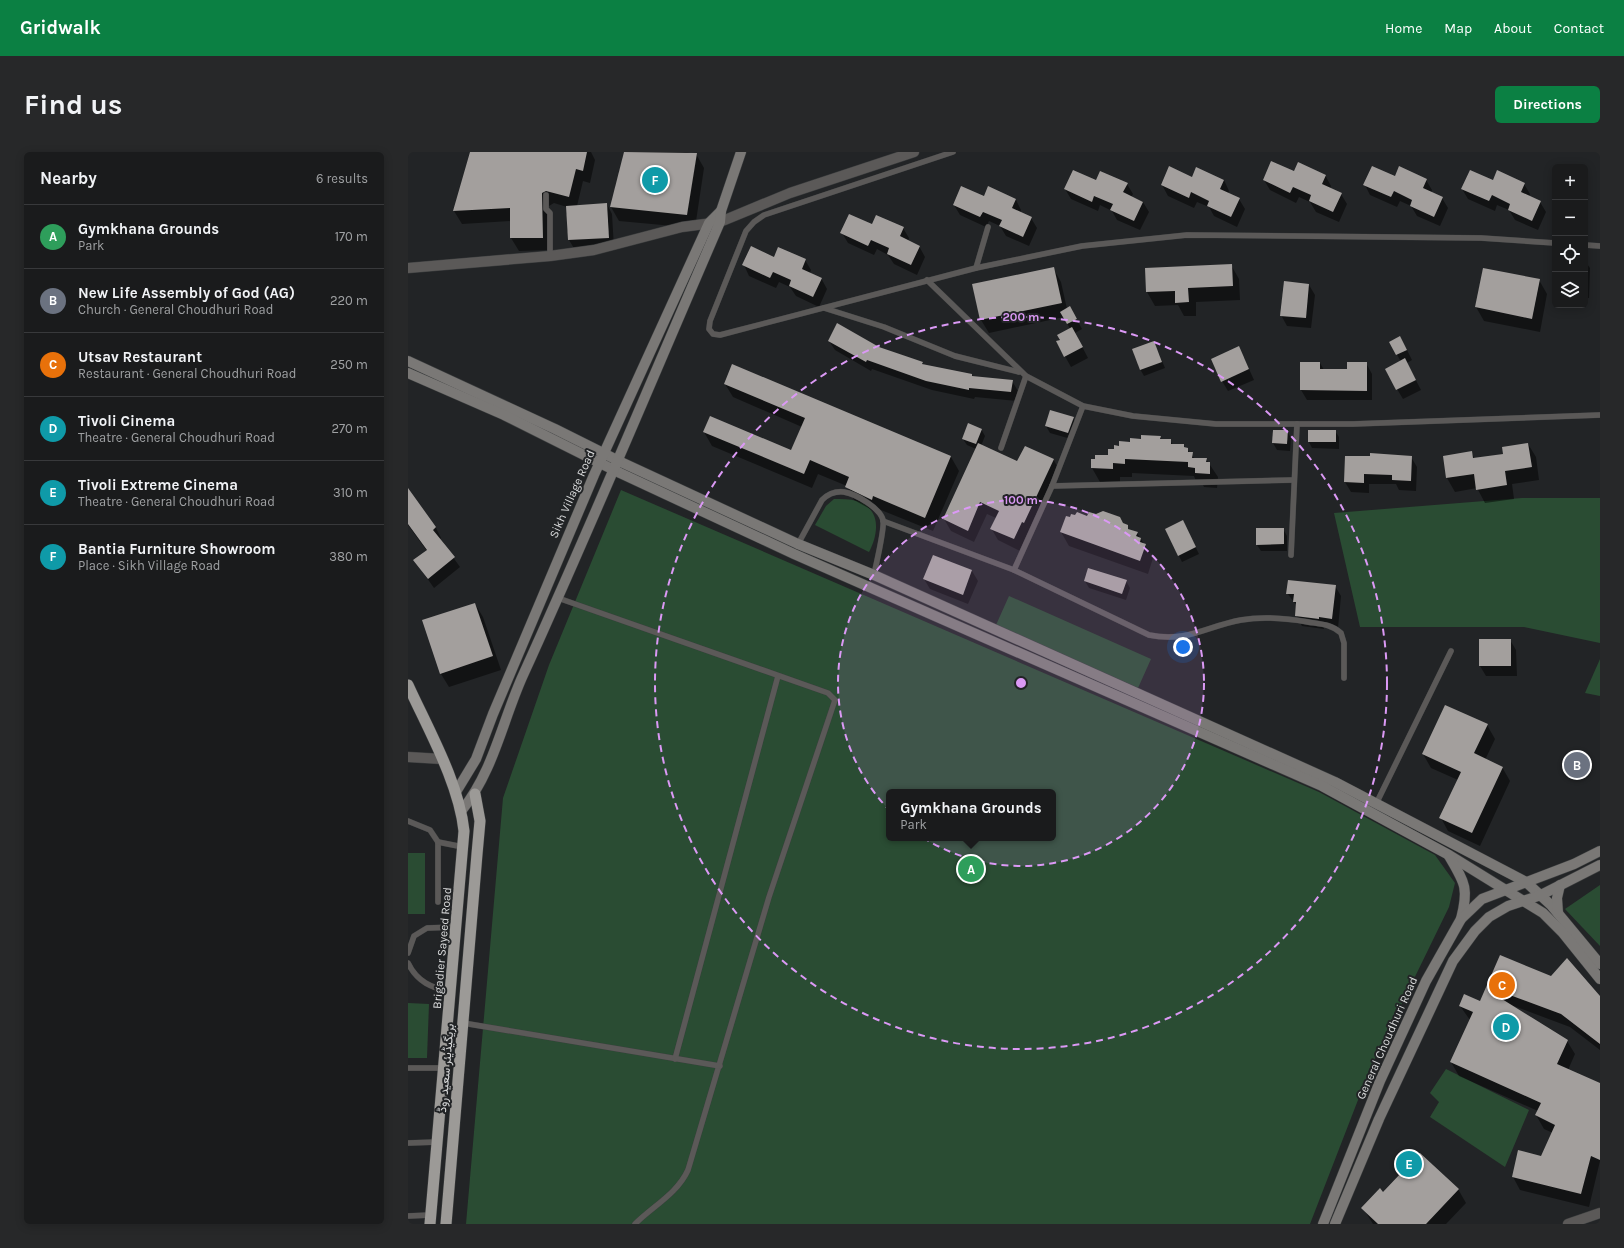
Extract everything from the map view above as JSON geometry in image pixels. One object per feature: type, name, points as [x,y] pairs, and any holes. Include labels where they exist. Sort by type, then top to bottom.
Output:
[{"type":"highway","name":"Brigadier Sayeed Road","points":[[408,685],[456,792],[462,810],[464,831],[457,927],[430,1220]]},
{"type":"highway","name":"بریگیڈیئر سعید روڈ","points":[[446,1224],[480,821],[475,794]]},
{"type":"main road","name":"Sikh Village Road","points":[[462,810],[475,794],[487,768],[518,687],[558,598],[720,222],[721,211],[741,152]]},
{"type":"main road","name":"Sikh Village Road","points":[[456,792],[476,759],[493,714],[602,457],[709,224],[721,211]]},
{"type":"main road","points":[[408,361],[794,554],[1322,786],[1449,855],[1543,913],[1563,933],[1600,979]]},
{"type":"main road","points":[[408,373],[602,457]]},
{"type":"main road","points":[[616,464],[798,544],[874,575],[1327,779],[1526,882],[1558,913],[1600,964]]},
{"type":"main road","points":[[1526,882],[1574,864],[1600,851]]},
{"type":"main road","points":[[1449,855],[1464,882],[1466,899],[1461,919]]},
{"type":"main road","points":[[1478,873],[1485,868],[1485,860]]},
{"type":"main road","points":[[1335,1224],[1380,1119],[1453,961],[1475,930],[1489,917],[1508,906],[1541,895],[1600,866]]},
{"type":"main road","name":"General Choudhuri Road","points":[[1323,1224],[1387,1067],[1426,981],[1461,919],[1482,899],[1495,892],[1507,890],[1526,882]]},
{"type":"main road","points":[[1558,913],[1557,898],[1560,885]]},
{"type":"street","points":[[408,268],[550,256],[594,250],[682,227],[720,222],[790,194],[914,152]]},
{"type":"street","points":[[408,757],[442,759]]},
{"type":"street","points":[[1568,1224],[1600,1213]]},
{"type":"lane","points":[[953,152],[764,215],[754,222],[741,242],[710,321],[710,329],[713,334],[720,335],[976,268],[1082,246],[1187,235],[1481,238],[1552,243]]},
{"type":"lane","points":[[546,195],[546,209],[550,213],[550,256]]},
{"type":"lane","points":[[976,268],[988,227]]},
{"type":"lane","points":[[1588,245],[1600,246]]},
{"type":"lane","points":[[927,280],[1023,374]]},
{"type":"lane","points":[[824,308],[884,327],[955,356],[1023,374],[1083,406],[1133,416],[1216,424],[1353,424],[1600,415]]},
{"type":"lane","points":[[1001,448],[1023,374]]},
{"type":"lane","points":[[1014,570],[1052,486],[1083,406]]},
{"type":"lane","points":[[1291,555],[1297,424]]},
{"type":"lane","points":[[1052,486],[1294,480]]},
{"type":"lane","points":[[794,554],[822,500],[828,495],[845,492],[873,506],[879,512],[883,521],[874,575]]},
{"type":"lane","points":[[883,521],[1014,570],[1149,635],[1162,638],[1196,634],[1240,620],[1258,618],[1282,618],[1328,625],[1341,634],[1344,643],[1344,678]]},
{"type":"lane","points":[[558,598],[828,693],[835,700],[769,897],[688,1170],[682,1182],[635,1224]]},
{"type":"lane","points":[[1376,804],[1451,652]]},
{"type":"lane","points":[[675,1059],[778,676]]},
{"type":"lane","points":[[408,821],[430,830],[438,842],[438,902]]},
{"type":"lane","points":[[438,842],[463,846]]},
{"type":"lane","points":[[408,953],[414,936],[427,928],[457,927]]},
{"type":"lane","points":[[408,963],[412,973],[424,983],[438,990],[451,992]]},
{"type":"lane","points":[[463,1023],[720,1066]]},
{"type":"lane","points":[[408,1068],[444,1068]]},
{"type":"lane","points":[[408,1143],[438,1142]]},
{"type":"lane","points":[[408,1216],[430,1220]]},
{"type":"green space","points":[[621,490],[1319,792],[1435,855],[1455,883],[1449,907],[1370,1069],[1310,1224],[466,1224],[503,798],[549,665]]},
{"type":"green space","points":[[1522,498],[1600,498],[1600,643],[1524,627],[1360,627],[1334,513]]},
{"type":"green space","points":[[834,499],[848,499],[857,501],[865,505],[874,516],[876,530],[869,552],[815,525],[826,506]]},
{"type":"green space","points":[[1009,596],[1151,659],[1138,688],[996,625]]},
{"type":"green space","points":[[1600,659],[1600,696],[1585,693]]},
{"type":"green space","points":[[408,853],[425,853],[425,914],[408,914]]},
{"type":"green space","points":[[1600,885],[1600,946],[1565,909]]},
{"type":"green space","points":[[408,1003],[429,1004],[427,1058],[408,1058]]},
{"type":"green space","points":[[1446,1069],[1529,1110],[1505,1167],[1430,1117],[1439,1102],[1430,1093]]},
{"type":"building","points":[[470,152],[587,152],[583,171],[576,169],[569,197],[546,191],[542,193],[543,238],[510,238],[510,208],[453,211]]},
{"type":"building","points":[[624,152],[697,153],[687,215],[610,207]]},
{"type":"building","points":[[1271,161],[1294,171],[1298,162],[1326,175],[1322,184],[1342,193],[1333,212],[1309,201],[1311,195],[1293,187],[1290,193],[1263,180]]},
{"type":"building","points":[[1169,166],[1192,177],[1196,167],[1224,180],[1220,189],[1240,198],[1231,217],[1207,206],[1209,201],[1191,192],[1189,198],[1161,185]]},
{"type":"building","points":[[1372,166],[1395,176],[1399,166],[1427,179],[1423,188],[1443,197],[1434,217],[1410,206],[1412,200],[1394,191],[1391,197],[1363,185]]},
{"type":"building","points":[[1073,170],[1096,180],[1100,171],[1128,183],[1123,192],[1143,202],[1134,221],[1110,210],[1113,204],[1094,196],[1092,202],[1064,189]]},
{"type":"building","points":[[1470,170],[1493,180],[1497,170],[1525,183],[1521,192],[1541,201],[1532,221],[1508,210],[1510,204],[1492,195],[1489,201],[1461,189]]},
{"type":"building","points":[[961,186],[984,196],[988,186],[1016,199],[1012,208],[1032,217],[1023,237],[999,226],[1002,220],[983,212],[980,217],[953,205]]},
{"type":"building","points":[[607,203],[609,238],[568,240],[566,206]]},
{"type":"building","points":[[849,214],[872,224],[876,215],[904,227],[900,236],[920,246],[911,265],[887,254],[889,248],[871,240],[868,246],[840,233]]},
{"type":"building","points":[[751,246],[774,257],[778,247],[806,259],[802,269],[822,278],[813,297],[789,286],[791,280],[773,272],[770,278],[742,265]]},
{"type":"building","points":[[1232,264],[1233,286],[1188,288],[1189,302],[1175,303],[1175,291],[1146,292],[1145,268]]},
{"type":"building","points":[[1054,267],[1062,303],[980,320],[972,284]]},
{"type":"building","points":[[1483,268],[1540,279],[1532,319],[1475,307]]},
{"type":"building","points":[[1284,281],[1309,284],[1306,318],[1280,316]]},
{"type":"building","points":[[1070,306],[1077,319],[1067,324],[1060,312]]},
{"type":"building","points":[[837,323],[879,347],[923,362],[922,364],[972,374],[972,376],[1013,380],[1011,392],[969,388],[969,390],[926,381],[867,360],[866,362],[828,341]]},
{"type":"building","points":[[1072,327],[1083,347],[1064,357],[1056,341],[1060,340],[1057,335]]},
{"type":"building","points":[[1400,336],[1407,350],[1396,355],[1389,342]]},
{"type":"building","points":[[1154,341],[1162,362],[1140,370],[1132,349]]},
{"type":"building","points":[[1239,346],[1249,369],[1221,382],[1211,359]]},
{"type":"building","points":[[1405,358],[1416,380],[1396,390],[1385,369]]},
{"type":"building","points":[[1300,362],[1320,362],[1320,369],[1347,369],[1347,362],[1367,362],[1367,391],[1300,390]]},
{"type":"building","points":[[732,364],[951,456],[925,518],[873,496],[872,500],[845,487],[849,477],[810,460],[804,474],[703,432],[710,416],[791,450],[805,418],[724,384]]},
{"type":"building","points":[[1050,410],[1074,417],[1068,433],[1045,426]]},
{"type":"building","points":[[968,423],[982,429],[976,444],[962,439]]},
{"type":"building","points":[[1273,430],[1288,430],[1287,444],[1272,443]]},
{"type":"building","points":[[1308,430],[1336,430],[1336,442],[1308,442]]},
{"type":"building","points":[[1141,435],[1161,436],[1160,439],[1171,439],[1171,444],[1184,444],[1184,447],[1188,448],[1188,452],[1193,452],[1192,458],[1207,458],[1206,462],[1210,462],[1210,474],[1195,473],[1195,468],[1188,467],[1188,462],[1125,459],[1125,464],[1113,463],[1113,469],[1091,468],[1091,459],[1095,459],[1095,455],[1108,455],[1108,449],[1114,449],[1114,445],[1119,446],[1119,441],[1130,442],[1130,438],[1141,439]]},
{"type":"building","points":[[978,443],[1017,461],[1025,446],[1054,459],[1024,523],[1022,522],[1014,539],[990,529],[999,511],[980,502],[968,531],[943,519]]},
{"type":"building","points":[[1528,443],[1532,467],[1505,471],[1507,485],[1476,490],[1474,474],[1446,478],[1443,456],[1472,451],[1473,458],[1503,454],[1502,447]]},
{"type":"building","points":[[1370,453],[1412,456],[1411,481],[1392,480],[1392,475],[1364,474],[1364,483],[1344,482],[1345,456],[1370,456]]},
{"type":"building","points":[[408,488],[436,527],[433,530],[455,557],[428,579],[413,560],[427,550],[408,524]]},
{"type":"building","points":[[1103,511],[1120,517],[1123,523],[1128,525],[1128,529],[1138,532],[1136,536],[1141,538],[1140,542],[1146,544],[1140,561],[1060,532],[1066,516],[1070,517],[1071,514],[1075,515],[1077,512],[1087,516],[1089,512],[1096,514]]},
{"type":"building","points":[[1183,520],[1196,547],[1178,556],[1165,529]]},
{"type":"building","points":[[1256,528],[1284,528],[1284,544],[1256,545]]},
{"type":"building","points":[[933,555],[972,570],[963,595],[923,579]]},
{"type":"building","points":[[1088,568],[1127,580],[1122,594],[1084,581]]},
{"type":"building","points":[[1288,580],[1336,585],[1332,619],[1295,616],[1296,602],[1293,602],[1294,594],[1286,594]]},
{"type":"building","points":[[475,603],[493,656],[440,674],[422,620]]},
{"type":"building","points":[[1479,639],[1511,639],[1511,666],[1479,666]]},
{"type":"building","points":[[1445,705],[1488,724],[1474,753],[1503,767],[1472,833],[1439,818],[1461,772],[1422,754]]},
{"type":"building","points":[[1500,955],[1551,976],[1567,958],[1600,996],[1600,1044],[1561,1014],[1496,990],[1494,994],[1568,1040],[1557,1064],[1600,1083],[1600,1160],[1591,1156],[1581,1194],[1512,1177],[1518,1150],[1541,1156],[1555,1125],[1535,1115],[1541,1103],[1450,1062],[1473,1012],[1459,1006],[1464,994],[1480,1001]]},
{"type":"building","points":[[1420,1153],[1459,1189],[1426,1224],[1378,1224],[1361,1208],[1380,1188],[1383,1192]]},
{"type":"place","name":"Bantia Furniture Showroom","points":[[655,180]]},
{"type":"place","name":"New Life Assembly of God (AG)","points":[[1577,765]]},
{"type":"place","name":"Gymkhana Grounds","points":[[971,869]]},
{"type":"place","name":"Utsav Restaurant","points":[[1502,985]]},
{"type":"place","name":"Tivoli Cinema","points":[[1506,1027]]},
{"type":"place","name":"Tivoli Extreme Cinema","points":[[1409,1164]]}]
